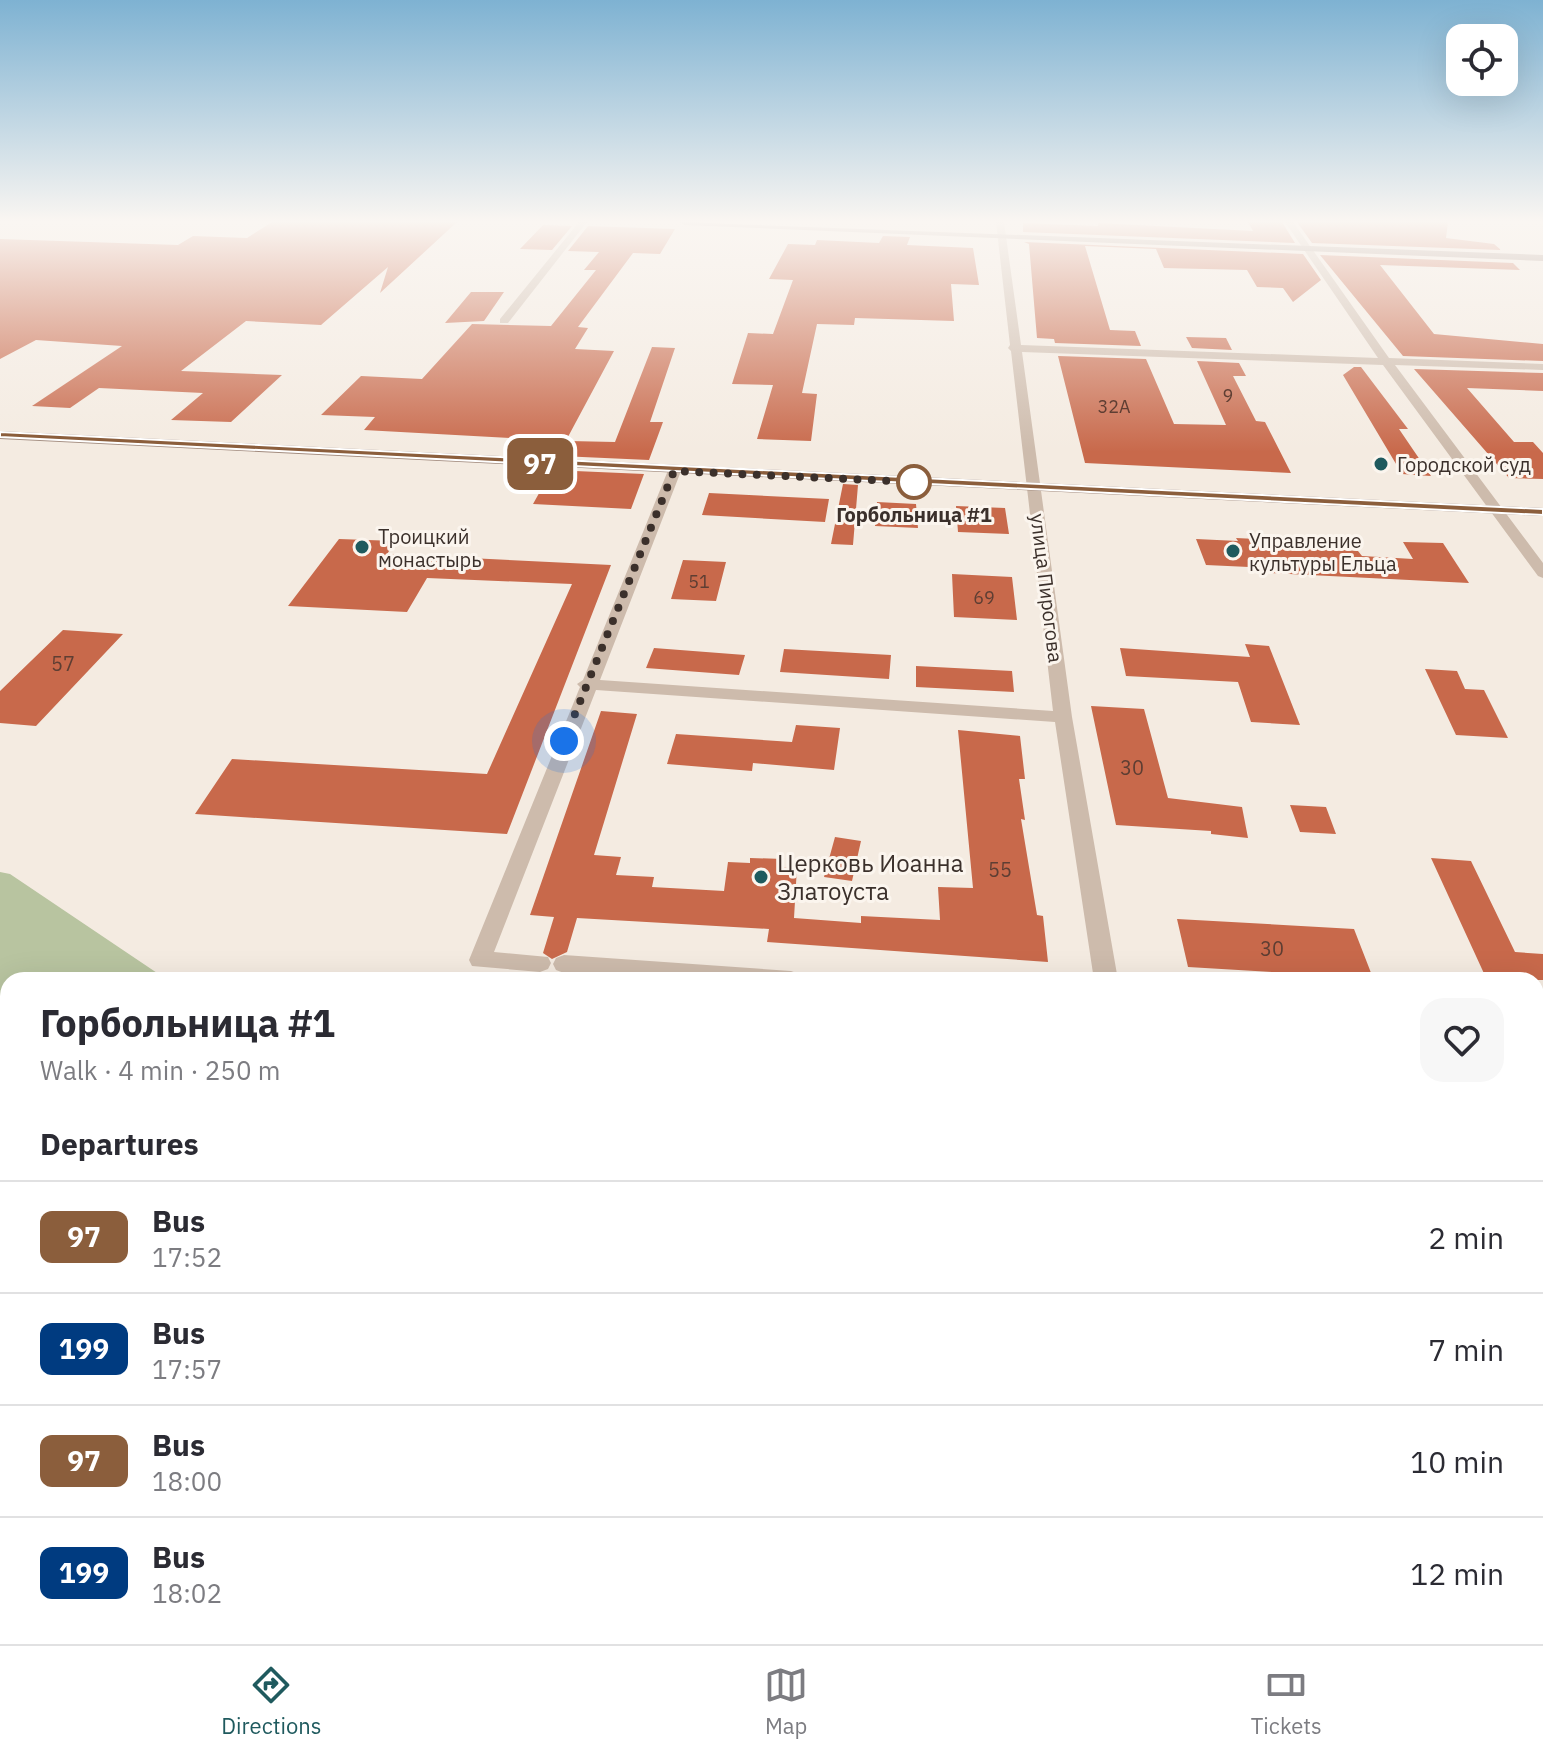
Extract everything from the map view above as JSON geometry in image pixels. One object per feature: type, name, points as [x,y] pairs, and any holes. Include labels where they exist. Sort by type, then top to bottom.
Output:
[{"type":"main road","points":[[0,435],[1543,512]]},
{"type":"street","points":[[504,321],[522,299]]},
{"type":"street","name":"улица Пирогова","points":[[1007,299],[1035,488],[1063,717],[1105,972]]},
{"type":"street","points":[[1341,299],[1543,573]]},
{"type":"street","points":[[1013,348],[1543,367]]},
{"type":"street","points":[[540,963],[480,960],[586,684],[674,471]]},
{"type":"street","points":[[586,684],[1063,717]]},
{"type":"street","points":[[564,964],[678,972]]},
{"type":"green space","points":[[0,872],[10,874],[156,972],[0,972]]},
{"type":"building","points":[[0,299],[351,299],[321,325],[246,321],[181,371],[282,375],[231,422],[171,420],[203,393],[99,388],[70,408],[32,406],[122,346],[36,340],[0,359]]},
{"type":"building","points":[[465,299],[499,299],[484,321],[445,323]]},
{"type":"building","points":[[573,299],[599,299],[578,327],[588,328],[575,349],[614,351],[562,448],[524,446],[528,439],[364,430],[375,417],[321,415],[361,376],[422,379],[472,324],[551,326]]},
{"type":"building","points":[[786,299],[952,299],[954,321],[855,318],[854,325],[817,324],[802,393],[817,394],[811,441],[757,439],[773,385],[732,384],[748,333],[773,334]]},
{"type":"building","points":[[1034,299],[1101,299],[1110,330],[1135,331],[1141,346],[1055,343],[1054,339],[1037,338]]},
{"type":"building","points":[[1356,299],[1406,299],[1434,334],[1543,344],[1543,361],[1403,356]]},
{"type":"building","points":[[1186,337],[1226,338],[1232,350],[1192,348]]},
{"type":"building","points":[[652,347],[675,348],[650,422],[663,422],[649,460],[560,456],[569,441],[615,442]]},
{"type":"building","points":[[1058,356],[1146,359],[1174,424],[1226,425],[1197,361],[1239,363],[1246,376],[1233,376],[1256,421],[1265,422],[1291,473],[1085,463]]},
{"type":"building","points":[[1354,367],[1361,367],[1408,429],[1399,429],[1431,476],[1402,474],[1343,375]]},
{"type":"building","points":[[1414,369],[1543,373],[1543,391],[1467,388],[1514,442],[1533,442],[1543,453],[1543,479],[1509,478]]},
{"type":"building","points":[[552,470],[644,474],[631,509],[533,504]]},
{"type":"building","points":[[843,484],[858,485],[853,545],[831,544]]},
{"type":"building","points":[[709,493],[829,499],[825,522],[702,515]]},
{"type":"building","points":[[877,502],[916,504],[918,528],[875,526]]},
{"type":"building","points":[[956,506],[1005,508],[1009,534],[958,532]]},
{"type":"building","points":[[1236,538],[1322,542],[1325,549],[1358,551],[1362,556],[1413,559],[1403,542],[1443,543],[1469,583],[1251,572],[1249,567],[1206,565],[1196,539],[1238,541]]},
{"type":"building","points":[[339,539],[396,541],[387,554],[611,565],[507,834],[195,814],[232,759],[487,774],[572,584],[427,578],[407,612],[288,606]]},
{"type":"building","points":[[683,560],[726,562],[716,601],[671,599]]},
{"type":"building","points":[[952,574],[1012,577],[1017,620],[954,617]]},
{"type":"building","points":[[63,630],[123,634],[36,726],[0,723],[0,691]]},
{"type":"building","points":[[1245,644],[1269,646],[1300,725],[1251,722],[1238,682],[1126,676],[1120,648],[1250,657]]},
{"type":"building","points":[[654,648],[745,655],[739,675],[646,668]]},
{"type":"building","points":[[784,649],[891,655],[889,679],[780,672]]},
{"type":"building","points":[[916,666],[1012,671],[1014,692],[916,687]]},
{"type":"building","points":[[1425,669],[1457,671],[1465,689],[1484,690],[1508,738],[1456,735]]},
{"type":"building","points":[[1091,706],[1144,709],[1168,798],[1242,807],[1248,838],[1211,834],[1211,831],[1116,825]]},
{"type":"building","points":[[601,711],[637,714],[594,855],[621,857],[616,875],[654,877],[652,887],[724,891],[728,862],[750,863],[750,858],[783,859],[783,867],[797,867],[794,918],[861,923],[861,916],[940,920],[938,887],[973,888],[958,730],[1020,736],[1025,779],[1019,779],[1025,820],[1021,819],[1037,915],[1043,916],[1048,962],[767,942],[769,929],[577,918],[567,952],[552,959],[543,953],[554,917],[530,915]]},
{"type":"building","points":[[796,725],[840,728],[834,770],[753,763],[752,771],[667,764],[676,734],[792,742]]},
{"type":"building","points":[[1290,805],[1326,807],[1336,834],[1300,832]]},
{"type":"building","points":[[835,837],[861,841],[852,881],[824,877]]},
{"type":"building","points":[[1431,858],[1471,861],[1515,952],[1543,954],[1543,972],[1483,972]]},
{"type":"building","points":[[1177,919],[1354,929],[1371,972],[1272,972],[1188,967]]},
{"type":"bus line","name":"97","points":[[0,435],[1543,512]]},
{"type":"place","name":"Городской суд","points":[[1381,464]]},
{"type":"place","name":"Горбольница #1","points":[[914,482]]},
{"type":"place","name":"Троицкий монастырь","points":[[362,547]]},
{"type":"place","name":"Управление культуры Ельца","points":[[1233,551]]},
{"type":"place","name":"Церковь Иоанна Златоуста","points":[[761,877]]},
{"type":"route","points":[[564,741],[674,471],[914,482]]}]
